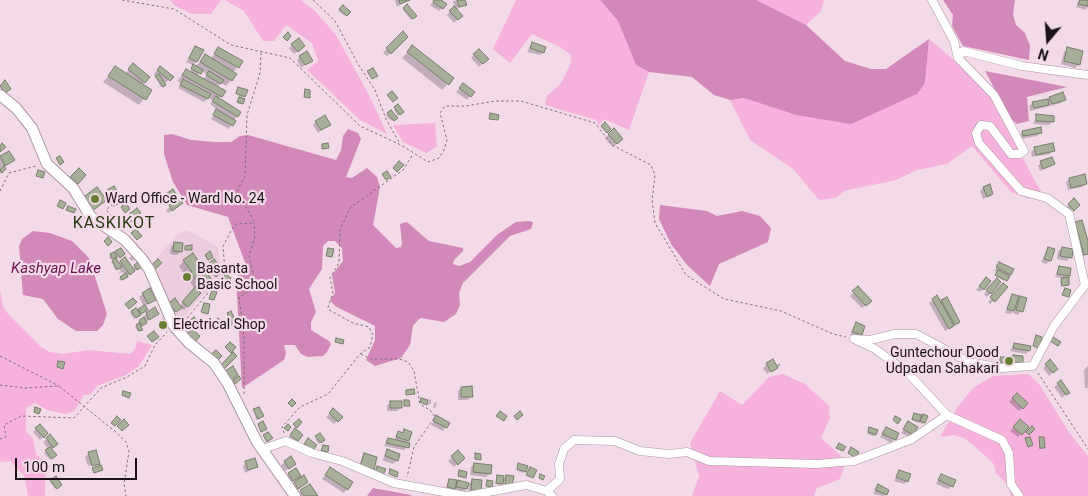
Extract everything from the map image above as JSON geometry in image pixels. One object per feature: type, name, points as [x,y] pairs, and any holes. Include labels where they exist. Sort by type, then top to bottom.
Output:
[{"type":"street","points":[[854,339],[870,340],[896,334],[916,334],[969,362],[1002,368],[1033,366],[1054,326],[1085,285],[1069,214],[1048,198],[1021,191],[979,143],[976,133],[981,125],[990,126],[1011,154],[1019,154],[1024,150],[994,95],[958,58],[954,41],[932,0]]},
{"type":"street","points":[[958,58],[963,52],[1022,66],[1088,75]]},
{"type":"street","points":[[0,95],[16,108],[32,128],[50,166],[73,188],[91,217],[125,240],[142,259],[149,269],[176,329],[188,342],[214,363],[263,449],[295,496]]},
{"type":"street","points":[[854,339],[875,349],[908,373],[947,414],[1002,440],[1009,453],[1011,484],[1019,496]]},
{"type":"street","points":[[263,449],[286,441],[312,453],[342,461],[394,483],[467,496],[526,485],[549,494],[560,479],[560,464],[564,449],[574,440],[615,441],[640,451],[669,454],[687,452],[709,461],[817,464],[854,461],[912,439],[947,414]]},
{"type":"path","points":[[122,0],[174,9],[232,45],[261,52],[274,52],[290,58],[360,126],[400,145],[428,162],[439,158],[444,150],[447,140],[440,113],[445,106],[466,106],[495,101],[521,101],[595,123],[612,145],[651,165],[655,175],[652,200],[655,223],[686,275],[724,299],[781,310],[833,334],[854,339]]},
{"type":"path","points":[[314,0],[335,20],[358,64],[376,90],[386,120],[400,145]]},
{"type":"path","points":[[236,400],[244,397],[244,338],[240,298],[252,290],[255,283],[250,256],[255,236],[254,221],[238,191],[245,176],[247,115],[260,74],[261,52]]},
{"type":"path","points":[[286,441],[282,427],[287,421],[300,407],[328,394],[360,354],[370,347],[373,335],[369,327],[353,323],[329,310],[328,306],[333,293],[330,278],[338,263],[340,229],[351,208],[403,170],[414,153]]},
{"type":"path","points":[[0,191],[9,173],[28,167],[50,166]]},
{"type":"path","points":[[113,204],[106,210],[121,226]]},
{"type":"path","points":[[117,222],[125,216]]},
{"type":"path","points":[[0,439],[6,437],[4,424],[21,416],[74,418],[101,388],[127,377],[145,366],[160,338],[176,329],[184,321],[225,272],[223,246],[236,224],[253,223],[254,221]]},
{"type":"path","points":[[360,354],[371,359],[399,359],[408,362],[414,371],[420,404],[430,410],[435,417],[414,447],[406,484]]},
{"type":"path","points":[[0,356],[59,386],[126,442],[129,451],[124,484],[126,496]]},
{"type":"path","points":[[1033,366],[1088,450]]},
{"type":"path","points":[[0,385],[25,388],[59,386]]},
{"type":"shaded area","points":[[170,0],[221,0],[211,14],[192,14],[174,5]]},
{"type":"shaded area","points":[[225,0],[301,0],[315,11],[336,35],[370,97],[387,134],[360,120],[307,70],[318,61],[312,43],[286,25],[274,41],[263,41],[244,11]]},
{"type":"shaded area","points":[[516,0],[600,0],[618,21],[636,65],[649,72],[629,130],[604,119],[599,125],[596,120],[545,105],[547,96],[561,83],[570,65],[571,55],[560,47],[532,34],[510,63],[493,49]]},
{"type":"shaded area","points":[[600,0],[756,0],[806,25],[845,61],[871,69],[886,69],[929,39],[925,83],[917,94],[851,124],[796,115],[744,98],[730,100],[714,95],[692,77],[649,72],[636,65],[618,21]]},
{"type":"shaded area","points":[[756,0],[824,0],[821,11],[806,25]]},
{"type":"shaded area","points":[[943,0],[1015,0],[1013,14],[1016,25],[1025,33],[1030,46],[1029,60],[963,46],[952,26],[953,15]]},
{"type":"shaded area","points":[[929,39],[962,67],[989,95],[1041,192],[1030,199],[1011,192],[972,146],[947,164],[917,170],[896,180],[844,191],[836,198],[819,200],[793,169],[750,140],[730,100],[744,98],[796,115],[925,83]]},
{"type":"shaded area","points":[[985,71],[1067,87],[1027,97],[1029,121],[1017,124],[1010,118]]},
{"type":"shaded area","points":[[435,123],[437,147],[426,153],[403,142],[393,125]]},
{"type":"shaded area","points":[[348,129],[358,133],[361,139],[346,177],[352,178],[367,168],[377,177],[380,187],[373,225],[396,248],[401,247],[402,243],[400,224],[407,222],[429,241],[463,248],[463,251],[454,260],[453,264],[459,266],[470,262],[498,234],[516,222],[533,222],[531,229],[510,236],[463,283],[459,293],[460,305],[456,314],[444,322],[421,318],[413,326],[410,345],[401,358],[375,366],[366,360],[375,340],[375,326],[335,306],[330,300],[335,293],[332,275],[343,261],[342,248],[335,241],[328,241],[323,246],[322,269],[309,289],[316,312],[311,322],[311,330],[329,341],[331,344],[327,352],[323,356],[308,357],[301,354],[295,345],[284,345],[286,353],[284,360],[242,388],[236,278],[246,265],[228,217],[187,205],[173,182],[164,154],[164,135],[172,134],[191,140],[231,142],[240,136],[248,135],[336,160],[341,150],[343,136]]},
{"type":"shaded area","points":[[660,205],[707,211],[717,216],[742,211],[760,216],[771,228],[768,242],[719,264],[710,286],[687,265],[671,244],[659,219]]},
{"type":"shaded area","name":"Basanta Basic School","points":[[187,230],[218,247],[222,274],[182,319],[178,321],[173,319],[149,266],[178,234]]},
{"type":"shaded area","points":[[0,290],[3,306],[8,314],[41,347],[50,352],[62,354],[89,350],[130,354],[135,349],[137,341],[152,345],[139,366],[126,375],[97,386],[90,395],[84,395],[74,411],[65,414],[47,410],[35,403],[26,408],[26,431],[33,438],[36,454],[46,463],[45,496],[28,496],[24,475],[10,461],[0,462]]},
{"type":"shaded area","points":[[783,374],[805,384],[829,406],[830,418],[821,438],[841,456],[844,467],[840,479],[817,488],[814,496],[692,496],[699,476],[690,443],[720,391],[742,405],[769,377]]},
{"type":"shaded area","points":[[1028,374],[1039,384],[1069,432],[1088,456],[1088,496],[1011,496],[1007,484],[996,473],[993,463],[974,446],[964,438],[954,435],[940,437],[957,408],[973,388],[993,376]]},
{"type":"shaded area","points":[[373,488],[411,495],[411,496],[367,496]]},
{"type":"water","name":"Kashyap Lake","points":[[33,231],[50,233],[72,241],[89,258],[107,314],[103,325],[97,331],[76,331],[58,319],[43,299],[23,295],[19,246],[22,239]]},
{"type":"building","points":[[399,0],[410,0],[400,4]]},
{"type":"building","points":[[434,0],[441,0],[447,4],[443,9],[433,2]]},
{"type":"building","points":[[457,0],[465,0],[467,5],[459,7]]},
{"type":"building","points":[[1080,0],[1088,0],[1088,6],[1078,4]]},
{"type":"building","points":[[407,4],[417,16],[413,19],[403,8]]},
{"type":"building","points":[[343,5],[351,12],[347,16],[339,9]]},
{"type":"building","points":[[454,6],[463,16],[458,20],[449,11]]},
{"type":"building","points":[[403,31],[408,37],[391,54],[386,48]]},
{"type":"building","points":[[288,32],[291,36],[287,41],[283,37]]},
{"type":"building","points":[[299,38],[305,46],[298,52],[291,44]]},
{"type":"building","points":[[532,42],[546,47],[544,53],[530,48]]},
{"type":"building","points":[[412,45],[454,78],[449,85],[407,52]]},
{"type":"building","points":[[195,46],[204,50],[197,62],[189,58]]},
{"type":"building","points":[[218,47],[243,61],[239,68],[214,54]]},
{"type":"building","points":[[1067,47],[1083,51],[1080,65],[1064,61]]},
{"type":"building","points":[[479,49],[489,59],[483,64],[473,54]]},
{"type":"building","points":[[307,51],[313,61],[305,65],[299,56]]},
{"type":"building","points":[[205,54],[237,74],[232,81],[200,62]]},
{"type":"building","points":[[133,63],[150,77],[145,83],[128,69]]},
{"type":"building","points":[[193,64],[203,70],[201,74],[191,69]]},
{"type":"building","points":[[115,66],[152,90],[146,100],[108,76]]},
{"type":"building","points":[[160,66],[174,77],[170,81],[157,70]]},
{"type":"building","points":[[373,68],[378,76],[372,79],[367,71]]},
{"type":"building","points":[[186,69],[226,91],[222,97],[182,75]]},
{"type":"building","points":[[209,71],[224,80],[221,84],[206,75]]},
{"type":"building","points":[[159,74],[166,85],[163,87],[155,76]]},
{"type":"building","points":[[183,79],[211,94],[208,99],[180,85]]},
{"type":"building","points":[[5,80],[11,89],[5,93],[0,86]]},
{"type":"building","points":[[463,83],[475,92],[471,97],[459,88]]},
{"type":"building","points":[[238,87],[248,90],[245,97],[236,93]]},
{"type":"building","points":[[305,89],[310,90],[310,98],[304,97]]},
{"type":"building","points":[[392,91],[398,98],[393,102],[387,95]]},
{"type":"building","points":[[1063,92],[1066,100],[1052,104],[1049,97]]},
{"type":"building","points":[[216,96],[241,112],[238,117],[212,101]]},
{"type":"building","points":[[239,97],[245,99],[243,104],[237,102]]},
{"type":"building","points":[[1048,99],[1049,105],[1034,108],[1032,102]]},
{"type":"building","points":[[398,104],[404,112],[400,115],[394,107]]},
{"type":"building","points":[[216,109],[236,121],[233,126],[213,115]]},
{"type":"building","points":[[391,110],[398,118],[394,121],[387,113]]},
{"type":"building","points":[[490,113],[499,115],[498,120],[489,119]]},
{"type":"building","points":[[1036,114],[1054,116],[1054,122],[1036,121]]},
{"type":"building","points":[[325,115],[331,125],[321,130],[315,121]]},
{"type":"building","points":[[605,122],[611,129],[607,133],[601,126]]},
{"type":"building","points":[[1041,127],[1042,133],[1023,136],[1022,131]]},
{"type":"building","points":[[614,128],[623,139],[617,144],[608,134]]},
{"type":"building","points":[[2,143],[6,147],[0,152],[0,146]]},
{"type":"building","points":[[328,143],[329,148],[322,149],[322,144]]},
{"type":"building","points":[[1053,143],[1055,151],[1036,155],[1034,147]]},
{"type":"building","points":[[9,151],[15,160],[5,166],[0,156]]},
{"type":"building","points":[[60,156],[64,162],[60,165],[56,158]]},
{"type":"building","points":[[1052,157],[1055,164],[1043,169],[1040,161]]},
{"type":"building","points":[[399,161],[404,165],[397,172],[393,168]]},
{"type":"building","points":[[4,166],[6,169],[2,173],[0,170]]},
{"type":"building","points":[[79,168],[86,175],[78,184],[70,177]]},
{"type":"building","points":[[38,170],[45,172],[43,178],[36,176]]},
{"type":"building","points":[[387,171],[391,177],[386,180],[382,174]]},
{"type":"building","points":[[1085,174],[1087,184],[1071,188],[1069,178]]},
{"type":"building","points":[[990,184],[993,194],[987,197],[983,187]]},
{"type":"building","points":[[114,186],[124,200],[117,205],[107,190]]},
{"type":"building","name":"Ward Office - Ward No. 24","points":[[97,187],[107,200],[92,211],[82,198]]},
{"type":"building","points":[[173,189],[178,197],[168,204],[163,196]]},
{"type":"building","points":[[179,198],[183,203],[172,211],[169,205]]},
{"type":"building","points":[[1074,198],[1080,205],[1074,211],[1068,204]]},
{"type":"building","points":[[60,200],[66,203],[63,209],[57,206]]},
{"type":"building","points":[[126,203],[130,209],[125,213],[121,207]]},
{"type":"building","points":[[68,206],[76,209],[74,213],[66,210]]},
{"type":"building","points":[[137,208],[141,213],[134,219],[129,214]]},
{"type":"building","points":[[127,216],[132,221],[124,227],[120,222]]},
{"type":"building","points":[[1082,220],[1088,241],[1088,254],[1084,255],[1075,222]]},
{"type":"building","points":[[136,229],[142,236],[137,240],[131,233]]},
{"type":"building","points":[[108,237],[112,242],[108,246],[104,241]]},
{"type":"building","points":[[174,242],[183,243],[182,252],[173,251]]},
{"type":"building","points":[[192,245],[192,250],[185,250],[185,246]]},
{"type":"building","points":[[1048,247],[1055,249],[1051,261],[1044,259]]},
{"type":"building","points":[[1062,247],[1073,249],[1072,258],[1060,256]]},
{"type":"building","points":[[121,248],[125,254],[120,258],[115,251]]},
{"type":"building","points":[[328,248],[334,249],[332,257],[326,256]]},
{"type":"building","points":[[210,251],[213,257],[208,260],[205,255]]},
{"type":"building","points":[[114,252],[117,257],[112,259],[110,254]]},
{"type":"building","points":[[193,253],[212,280],[202,286],[190,273],[192,272],[183,260]]},
{"type":"building","points":[[125,257],[135,271],[130,275],[120,261]]},
{"type":"building","points":[[116,258],[122,267],[117,270],[112,261]]},
{"type":"building","points":[[158,259],[162,263],[155,269],[152,265]]},
{"type":"building","points":[[214,259],[219,265],[213,269],[209,263]]},
{"type":"building","points":[[138,262],[142,267],[137,270],[134,265]]},
{"type":"building","points":[[999,262],[1014,269],[1011,275],[996,267]]},
{"type":"building","points":[[1059,266],[1071,268],[1070,276],[1057,274]]},
{"type":"building","points":[[218,268],[221,273],[216,277],[212,272]]},
{"type":"building","points":[[998,270],[1010,276],[1007,281],[995,275]]},
{"type":"building","points":[[126,273],[128,277],[122,280],[120,277]]},
{"type":"building","points":[[226,274],[231,278],[224,286],[219,281]]},
{"type":"building","points":[[986,277],[991,281],[984,290],[979,286]]},
{"type":"building","points":[[1069,277],[1069,285],[1062,286],[1061,278]]},
{"type":"building","points":[[997,278],[1001,282],[991,294],[986,290]]},
{"type":"building","points":[[1003,283],[1008,287],[995,302],[990,297]]},
{"type":"building","points":[[858,286],[872,301],[866,306],[852,291]]},
{"type":"building","points":[[195,287],[201,293],[188,307],[182,302]]},
{"type":"building","points":[[150,288],[156,300],[148,304],[142,293]]},
{"type":"building","points":[[1065,288],[1071,290],[1069,297],[1062,295]]},
{"type":"building","points":[[212,290],[217,292],[214,300],[209,299]]},
{"type":"building","points":[[1012,294],[1019,296],[1014,311],[1007,309]]},
{"type":"building","points":[[937,295],[954,326],[949,329],[932,299]]},
{"type":"building","points":[[1020,296],[1027,298],[1023,312],[1016,310]]},
{"type":"building","points":[[947,297],[960,322],[955,325],[941,300]]},
{"type":"building","points":[[133,298],[137,302],[129,309],[125,304]]},
{"type":"building","points":[[175,298],[182,308],[176,312],[169,303]]},
{"type":"building","points":[[204,303],[210,304],[208,314],[201,312]]},
{"type":"building","points":[[145,305],[148,310],[141,314],[138,309]]},
{"type":"building","points":[[155,307],[159,314],[149,320],[146,313]]},
{"type":"building","points":[[136,308],[141,315],[136,318],[131,311]]},
{"type":"building","points":[[231,311],[237,324],[232,326],[227,313]]},
{"type":"building","points":[[144,317],[147,323],[142,326],[139,320]]},
{"type":"building","points":[[194,317],[198,321],[194,324],[190,320]]},
{"type":"building","points":[[218,318],[225,327],[221,330],[214,322]]},
{"type":"building","name":"Electrical Shop","points":[[163,319],[168,327],[163,331],[158,323]]},
{"type":"building","points":[[856,322],[865,326],[862,335],[852,332]]},
{"type":"building","points":[[139,323],[143,330],[139,331],[136,325]]},
{"type":"building","points":[[192,329],[200,336],[195,342],[186,335]]},
{"type":"building","points":[[154,331],[159,337],[152,342],[147,336]]},
{"type":"building","points":[[1036,335],[1042,337],[1039,348],[1033,346]]},
{"type":"building","points":[[1053,337],[1061,342],[1058,346],[1050,341]]},
{"type":"building","points":[[336,338],[344,340],[343,344],[335,342]]},
{"type":"building","points":[[230,342],[236,347],[231,353],[225,347]]},
{"type":"building","points":[[1014,343],[1031,346],[1030,351],[1013,348]]},
{"type":"building","points":[[216,350],[222,356],[216,362],[210,355]]},
{"type":"building","points":[[233,352],[237,356],[224,369],[220,366]]},
{"type":"building","points":[[1013,355],[1023,356],[1023,363],[1012,362]]},
{"type":"building","points":[[1000,357],[1011,357],[1011,362],[1000,362]]},
{"type":"building","points":[[773,359],[778,368],[771,372],[766,363]]},
{"type":"building","points":[[1050,359],[1058,369],[1053,373],[1045,364]]},
{"type":"building","points":[[58,361],[65,362],[63,369],[57,367]]},
{"type":"building","points":[[233,366],[238,375],[231,380],[225,371]]},
{"type":"building","points":[[239,376],[241,379],[235,384],[233,380]]},
{"type":"building","points":[[1061,380],[1070,393],[1066,395],[1057,383]]},
{"type":"building","points":[[472,386],[473,397],[461,397],[461,387]]},
{"type":"building","points":[[414,389],[415,394],[406,395],[406,390]]},
{"type":"building","points":[[123,391],[131,393],[129,398],[122,395]]},
{"type":"building","points":[[1017,393],[1028,403],[1023,409],[1012,398]]},
{"type":"building","points":[[421,398],[428,400],[427,405],[420,402]]},
{"type":"building","points":[[292,399],[296,403],[292,407],[288,403]]},
{"type":"building","points":[[404,400],[409,400],[410,406],[404,406]]},
{"type":"building","points":[[390,401],[402,401],[402,408],[390,408]]},
{"type":"building","points":[[35,407],[41,409],[39,414],[34,412]]},
{"type":"building","points":[[259,407],[264,416],[258,419],[253,409]]},
{"type":"building","points":[[333,408],[343,417],[338,422],[329,413]]},
{"type":"building","points":[[500,411],[507,416],[504,421],[496,416]]},
{"type":"building","points":[[520,411],[523,415],[517,420],[514,416]]},
{"type":"building","points":[[914,413],[922,415],[919,422],[912,419]]},
{"type":"building","points":[[923,414],[928,416],[925,423],[920,421]]},
{"type":"building","points":[[436,415],[450,423],[447,428],[433,421]]},
{"type":"building","points":[[117,416],[121,420],[115,426],[111,423]]},
{"type":"building","points":[[895,416],[901,419],[898,424],[893,420]]},
{"type":"building","points":[[124,419],[129,425],[122,431],[117,426]]},
{"type":"building","points":[[299,419],[302,422],[297,428],[293,424]]},
{"type":"building","points":[[1020,419],[1029,427],[1022,435],[1013,427]]},
{"type":"building","points":[[263,421],[267,429],[261,432],[258,424]]},
{"type":"building","points":[[908,421],[918,427],[913,435],[903,429]]},
{"type":"building","points":[[40,424],[48,433],[44,438],[35,428]]},
{"type":"building","points":[[288,424],[291,427],[288,431],[284,428]]},
{"type":"building","points":[[1032,426],[1035,429],[1029,435],[1026,432]]},
{"type":"building","points":[[869,427],[878,430],[876,435],[868,432]]},
{"type":"building","points":[[886,427],[899,433],[896,440],[882,434]]},
{"type":"building","points":[[295,428],[303,435],[298,441],[290,435]]},
{"type":"building","points":[[404,429],[412,432],[409,441],[396,437],[398,431],[403,433]]},
{"type":"building","points":[[268,432],[273,438],[267,442],[263,435]]},
{"type":"building","points":[[320,433],[325,440],[321,443],[315,436]]},
{"type":"building","points":[[50,434],[58,444],[53,448],[46,438]]},
{"type":"building","points":[[1030,437],[1033,445],[1028,447],[1025,438]]},
{"type":"building","points":[[1039,437],[1044,437],[1045,448],[1040,448]]},
{"type":"building","points":[[308,438],[317,445],[313,450],[304,444]]},
{"type":"building","points":[[388,438],[410,443],[409,448],[386,443]]},
{"type":"building","points":[[839,443],[846,447],[843,451],[836,448]]},
{"type":"building","points":[[323,445],[329,446],[328,452],[321,451]]},
{"type":"building","points":[[50,447],[57,455],[52,459],[45,450]]},
{"type":"building","points":[[851,447],[859,452],[856,458],[848,453]]},
{"type":"building","points":[[387,449],[400,454],[398,461],[385,456]]},
{"type":"building","points":[[96,450],[100,464],[92,466],[88,452]]},
{"type":"building","points":[[458,450],[465,458],[458,465],[451,456]]},
{"type":"building","points":[[364,453],[377,457],[374,470],[360,466]]},
{"type":"building","points":[[475,453],[481,454],[481,460],[475,459]]},
{"type":"building","points":[[291,456],[296,464],[289,469],[284,461]]},
{"type":"building","points":[[255,458],[258,467],[248,470],[245,461]]},
{"type":"building","points":[[474,463],[492,465],[491,474],[473,472]]},
{"type":"building","points":[[518,463],[528,466],[526,472],[517,469]]},
{"type":"building","points":[[101,465],[103,470],[94,473],[92,468]]},
{"type":"building","points":[[377,466],[386,469],[383,475],[375,472]]},
{"type":"building","points":[[330,467],[353,482],[348,490],[325,475]]},
{"type":"building","points":[[530,467],[537,470],[533,478],[526,475]]},
{"type":"building","points":[[296,468],[301,476],[293,481],[288,473]]},
{"type":"building","points":[[390,469],[398,472],[397,477],[389,474]]},
{"type":"building","points":[[459,470],[467,472],[466,478],[458,476]]},
{"type":"building","points":[[899,470],[911,474],[908,482],[896,477]]},
{"type":"building","points":[[540,474],[545,476],[543,480],[539,478]]},
{"type":"building","points":[[941,474],[956,480],[953,487],[938,480]]},
{"type":"building","points":[[304,475],[308,482],[298,489],[294,482]]},
{"type":"building","points":[[497,475],[504,476],[503,484],[496,483]]},
{"type":"building","points":[[506,475],[514,476],[512,485],[505,484]]},
{"type":"building","points":[[56,476],[62,485],[57,489],[50,480]]},
{"type":"building","points":[[449,479],[457,480],[455,489],[447,487]]},
{"type":"building","points":[[472,479],[482,480],[481,491],[471,490]]},
{"type":"building","points":[[458,480],[469,483],[467,489],[456,487]]},
{"type":"building","points":[[487,480],[493,481],[492,487],[486,486]]},
{"type":"building","points":[[310,484],[318,496],[304,496],[300,490]]},
{"type":"building","points":[[878,484],[889,490],[887,495],[875,490]]},
{"type":"place","name":"Ward Office - Ward No. 24","points":[[95,199]]},
{"type":"place","name":"Basanta Basic School","points":[[187,277]]},
{"type":"place","name":"Electrical Shop","points":[[163,325]]},
{"type":"place","name":"Guntechour Dood Udpadan Sahakari","points":[[1009,361]]},
{"type":"district","name":"KASKIKOT","points":[[114,224]]}]
